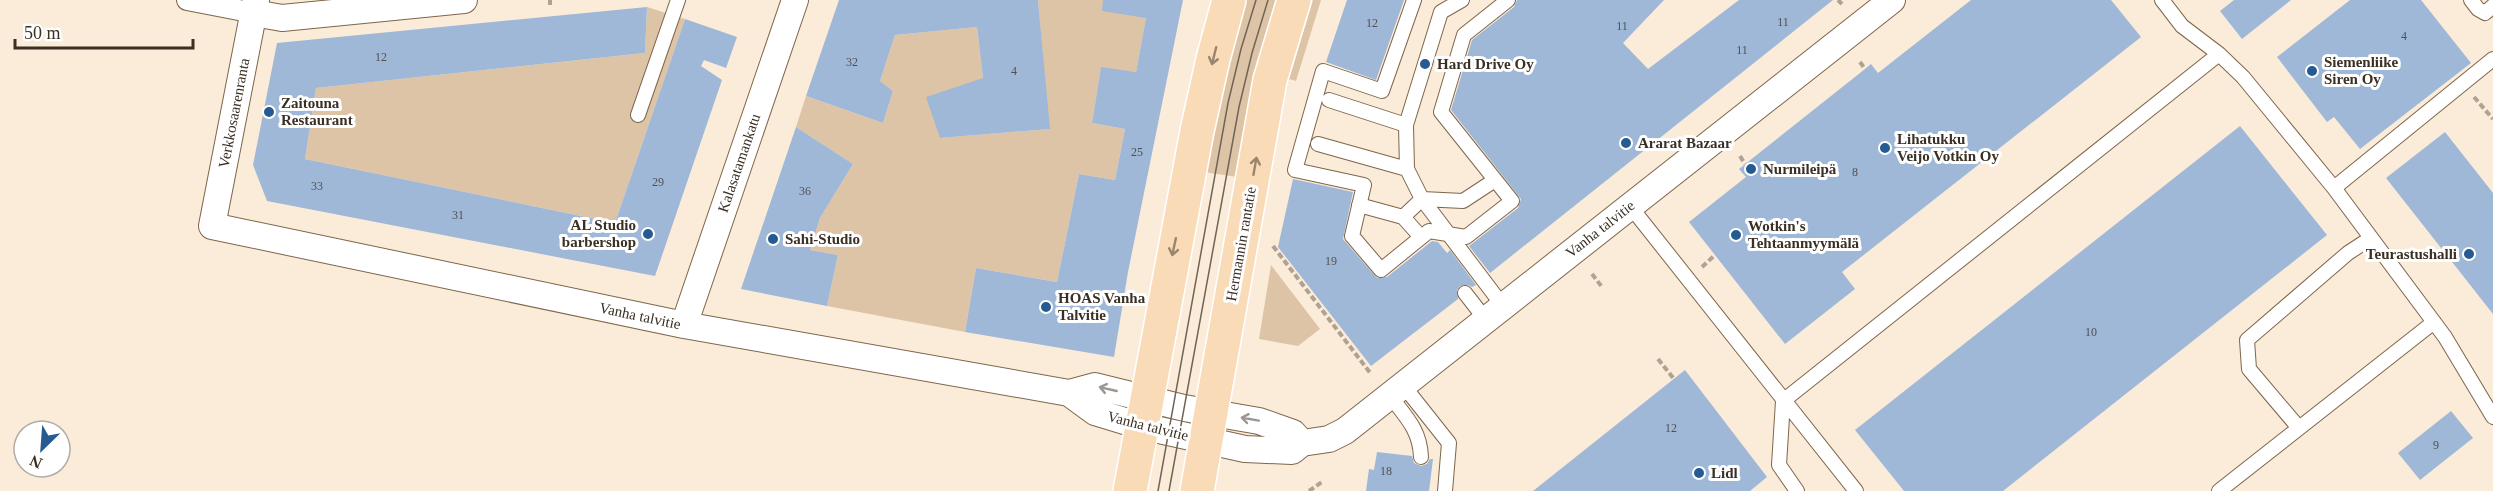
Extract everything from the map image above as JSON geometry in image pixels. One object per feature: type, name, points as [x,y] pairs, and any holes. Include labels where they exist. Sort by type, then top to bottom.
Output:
[{"type":"main road","points":[[1130,491],[1197,131],[1229,0]]},
{"type":"main road","name":"Hermannin rantatie","points":[[1197,491],[1270,80],[1294,0]]},
{"type":"street","points":[[188,0],[255,7],[282,18],[464,0]]},
{"type":"street","name":"Kalasatamankatu","points":[[684,325],[795,0]]},
{"type":"street","name":"Vanha talvitie","points":[[212,226],[684,325],[1069,393],[1095,386],[1144,413],[1208,427],[1255,450],[1292,451],[1302,443],[1329,439],[1346,431],[1885,2]]},
{"type":"street","name":"Verkkosaarenranta","points":[[212,226],[255,7]]},
{"type":"lane","points":[[638,115],[678,0]]},
{"type":"lane","points":[[1414,0],[1382,91],[1323,70],[1294,170],[1364,185],[1352,236],[1381,270],[1429,231],[1466,237],[1512,201],[1441,112],[1464,35],[1508,0]]},
{"type":"lane","points":[[1462,0],[1444,6],[1406,125],[1407,169],[1422,200],[1494,313]]},
{"type":"lane","points":[[2162,0],[2182,26],[2219,54],[2243,76],[2334,188],[2434,322],[2493,417]]},
{"type":"lane","points":[[2471,0],[2485,13],[2493,6]]},
{"type":"lane","points":[[1797,491],[1779,465],[1783,401],[2219,54]]},
{"type":"lane","points":[[2334,188],[2493,59]]},
{"type":"lane","points":[[1329,100],[1406,125]]},
{"type":"lane","points":[[1318,144],[1407,169]]},
{"type":"lane","points":[[1403,217],[1422,200],[1463,201],[1494,180]]},
{"type":"lane","points":[[1359,205],[1403,217],[1421,237]]},
{"type":"lane","points":[[1630,206],[1856,491]]},
{"type":"lane","points":[[2299,428],[2249,369],[2247,340],[2348,254],[2371,238]]},
{"type":"lane","points":[[1465,293],[1494,313]]},
{"type":"lane","points":[[2219,491],[2434,322]]},
{"type":"lane","points":[[1397,390],[1421,442],[1422,458]]},
{"type":"lane","points":[[1397,390],[1449,443],[1444,491]]},
{"type":"path","points":[[1860,62],[1865,69]]},
{"type":"path","points":[[2463,84],[2493,119]]},
{"type":"path","points":[[1740,156],[1745,164]]},
{"type":"path","points":[[1273,246],[1371,374]]},
{"type":"path","points":[[1592,274],[1602,287]]},
{"type":"path","points":[[1658,360],[1674,379]]},
{"type":"path","points":[[1309,491],[1322,482]]},
{"type":"shaded area","points":[[1038,0],[1113,0],[1146,18],[1136,72],[1101,68],[1092,123],[1125,129],[1115,180],[1079,174],[1057,282],[976,268],[965,332],[827,306],[838,255],[810,250],[820,218],[853,164],[796,127],[806,96],[883,123],[893,91],[880,81],[895,35],[977,27],[983,78],[940,138],[1049,129]]},
{"type":"shaded area","points":[[1236,0],[1288,0],[1245,178],[1203,172]]},
{"type":"shaded area","points":[[1313,0],[1321,0],[1296,81],[1289,79]]},
{"type":"shaded area","points":[[647,7],[685,19],[615,223],[305,159],[316,88],[645,53]]},
{"type":"shaded area","points":[[1271,265],[1320,329],[1298,346],[1259,339]]},
{"type":"building","points":[[839,0],[1038,0],[1050,129],[940,138],[926,97],[983,78],[977,27],[895,35],[880,81],[893,91],[883,123],[806,96]]},
{"type":"building","points":[[1103,0],[1183,0],[1128,272],[1114,357],[965,332],[976,268],[1057,282],[1079,174],[1115,180],[1125,129],[1092,123],[1101,67],[1136,72],[1146,18],[1102,11]]},
{"type":"building","points":[[1347,0],[1404,0],[1376,80],[1326,62]]},
{"type":"building","points":[[1517,0],[1664,0],[1623,43],[1648,69],[1739,0],[1833,0],[1490,273],[1469,246],[1518,208],[1521,199],[1451,110],[1472,40],[1514,7]]},
{"type":"building","points":[[1971,0],[2111,0],[2141,37],[1842,272],[1855,289],[1785,344],[1689,222],[1746,177],[1739,169],[1871,64],[1878,73]]},
{"type":"building","points":[[2234,0],[2291,0],[2242,39],[2220,11]]},
{"type":"building","points":[[2350,0],[2421,0],[2471,63],[2360,149],[2334,117],[2327,122],[2277,57]]},
{"type":"building","points":[[647,7],[645,53],[316,88],[305,159],[615,223],[685,19],[737,37],[726,68],[704,60],[701,66],[722,80],[655,276],[267,201],[253,165],[277,43]]},
{"type":"building","points":[[2240,126],[2327,235],[2003,491],[1904,491],[1855,430]]},
{"type":"building","points":[[796,127],[853,164],[820,218],[810,250],[838,255],[827,306],[741,289]]},
{"type":"building","name":"Teurastushalli","points":[[2445,132],[2493,193],[2493,314],[2386,178]]},
{"type":"building","points":[[1293,179],[1353,192],[1343,239],[1377,278],[1387,277],[1432,241],[1438,242],[1447,253],[1450,250],[1476,285],[1460,286],[1457,290],[1458,299],[1371,366],[1278,247]]},
{"type":"building","points":[[1685,370],[1767,477],[1750,491],[1533,491]]},
{"type":"building","points":[[2451,411],[2473,438],[2420,480],[2398,453]]},
{"type":"building","points":[[1377,452],[1412,456],[1414,463],[1421,466],[1433,459],[1429,491],[1366,491],[1369,469],[1374,470]]},
{"type":"tram line","points":[[1158,491],[1228,103],[1256,0]]},
{"type":"tram line","points":[[1169,491],[1239,107],[1268,0]]},
{"type":"place","name":"Hard Drive Oy","points":[[1425,64]]},
{"type":"place","name":"Siemenliike Siren Oy","points":[[2312,71]]},
{"type":"place","name":"Zaitouna Restaurant","points":[[269,112]]},
{"type":"place","name":"Ararat Bazaar","points":[[1626,143]]},
{"type":"place","name":"Lihatukku Veijo Votkin Oy","points":[[1885,148]]},
{"type":"place","name":"Nurmileipä","points":[[1751,169]]},
{"type":"place","name":"AL Studio barbershop","points":[[648,234]]},
{"type":"place","name":"Wotkin's Tehtaanmyymälä","points":[[1736,235]]},
{"type":"place","name":"Sahi-Studio","points":[[773,239]]},
{"type":"place","name":"Teurastushalli","points":[[2469,254]]},
{"type":"place","name":"HOAS Vanha Talvitie","points":[[1046,307]]},
{"type":"place","name":"Lidl","points":[[1699,473]]}]
